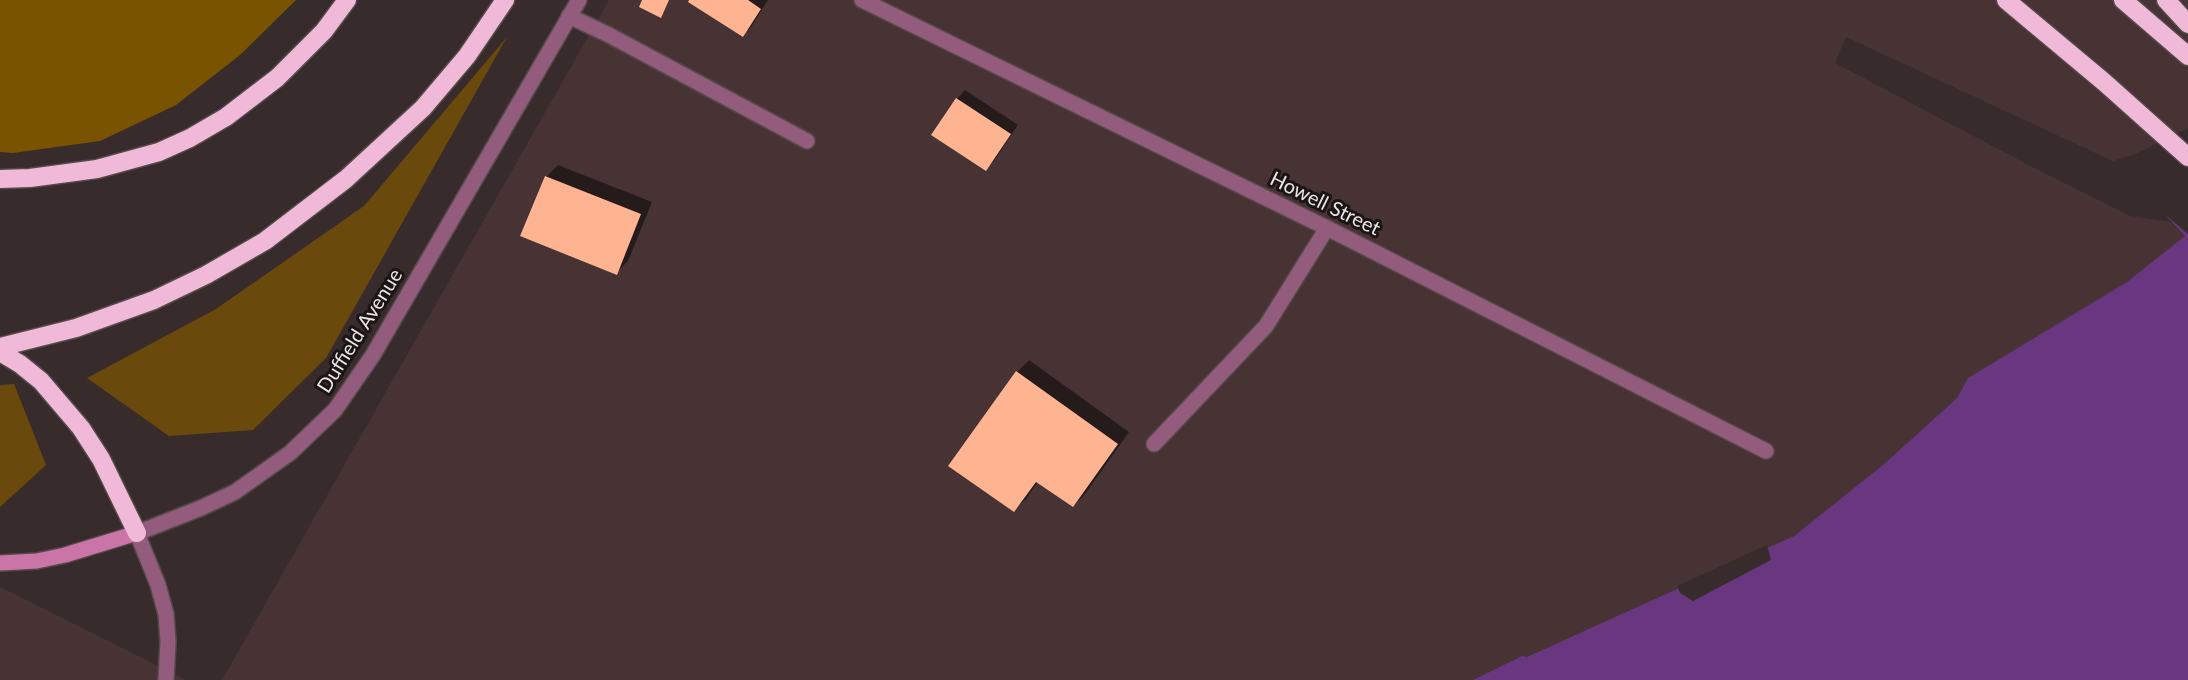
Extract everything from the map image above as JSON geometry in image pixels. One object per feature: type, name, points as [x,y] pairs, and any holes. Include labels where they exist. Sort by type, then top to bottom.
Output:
[{"type":"highway","points":[[0,179],[30,178],[97,169],[159,152],[190,138],[226,117],[277,78],[324,31],[347,0]]},
{"type":"highway","points":[[0,347],[76,328],[154,300],[206,275],[265,241],[346,179],[423,108],[472,48],[505,0]]},
{"type":"highway","points":[[2006,0],[2104,82],[2188,157]]},
{"type":"highway","points":[[2122,0],[2188,56]]},
{"type":"highway","points":[[2166,0],[2188,24]]},
{"type":"highway","points":[[0,352],[20,364],[40,381],[81,428],[101,459],[138,533]]},
{"type":"street","name":"Duffield Avenue","points":[[138,533],[235,492],[290,453],[335,411],[373,355],[579,0]]},
{"type":"street","name":"Howell Street","points":[[862,0],[1327,228],[1766,451]]},
{"type":"street","points":[[569,16],[807,141]]},
{"type":"street","points":[[1154,444],[1266,326],[1327,228]]},
{"type":"street","points":[[0,563],[46,559],[138,533],[158,585],[166,614],[168,642],[166,680]]},
{"type":"shaded area","points":[[0,0],[296,0],[240,55],[176,105],[100,141],[13,153],[0,152]]},
{"type":"shaded area","points":[[609,0],[2188,0],[2188,128],[2117,163],[1846,37],[1835,63],[2130,216],[2170,222],[2185,234],[2186,258],[1968,378],[1957,398],[1884,464],[1794,536],[1541,661],[1522,656],[1473,680],[222,680]]},
{"type":"shaded area","points":[[507,37],[326,358],[253,430],[169,436],[87,378],[216,309],[364,206]]},
{"type":"shaded area","points":[[2188,143],[2188,680],[1473,680],[1522,656],[1527,657],[1794,536],[1884,464],[1957,398],[1968,378],[2127,282],[2185,236],[2117,163]]},
{"type":"shaded area","points":[[14,384],[46,465],[0,507],[0,385]]},
{"type":"shaded area","points":[[0,587],[186,680],[0,680]]},
{"type":"pier","points":[[2188,140],[2188,234],[2143,196],[2114,163],[2116,160]]},
{"type":"pier","points":[[1767,545],[1771,560],[1693,601],[1680,593],[1677,586]]},
{"type":"building","points":[[642,0],[669,0],[661,18],[639,7]]},
{"type":"building","points":[[689,0],[748,0],[761,9],[743,37],[688,2]]},
{"type":"building","points":[[956,98],[1011,134],[986,171],[931,135]]},
{"type":"building","points":[[545,176],[641,214],[617,275],[520,236]]},
{"type":"building","points":[[1016,371],[1118,444],[1073,507],[1036,482],[1014,512],[948,466]]}]
